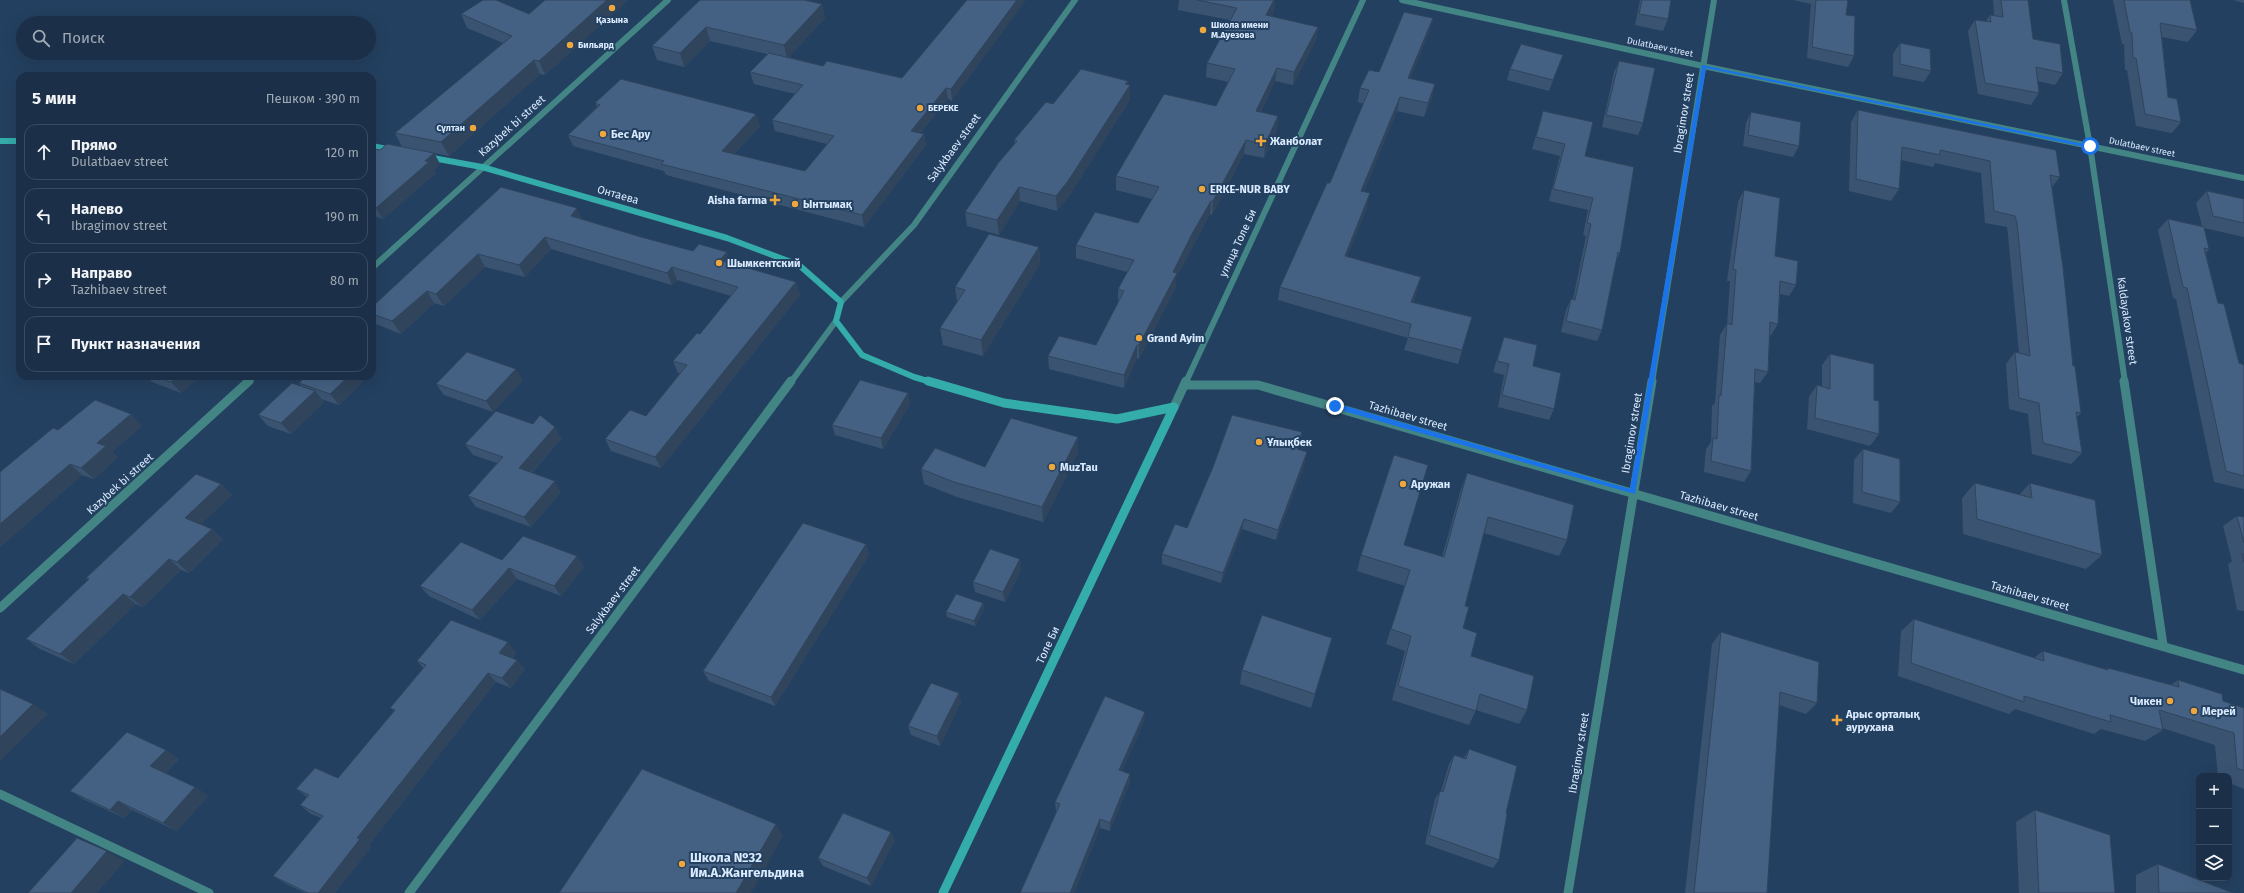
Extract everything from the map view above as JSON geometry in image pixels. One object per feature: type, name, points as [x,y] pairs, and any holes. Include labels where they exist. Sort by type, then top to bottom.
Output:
[{"type":"main road","points":[[0,141],[16,141]]},
{"type":"main road","points":[[376,147],[401,152]]},
{"type":"main road","name":"Онтаева","points":[[416,155],[482,168],[727,238],[799,265],[841,302]]},
{"type":"main road","points":[[841,302],[836,322],[862,355],[914,377],[1004,403],[1117,419],[1174,408]]},
{"type":"main road","name":"Толе Би","points":[[943,893],[1174,408]]},
{"type":"street","name":"Kazybek bi street","points":[[376,264],[668,0]]},
{"type":"street","name":"Salykbaev street","points":[[841,302],[914,225],[1075,0]]},
{"type":"street","name":"улица Толе Би","points":[[1174,408],[1363,0]]},
{"type":"street","name":"Dulatbaev street","points":[[1402,0],[1704,66],[2244,178]]},
{"type":"street","name":"Ibragimov street","points":[[1568,893],[1714,0]]},
{"type":"street","name":"Kaldayakov street","points":[[2064,0],[2090,146],[2163,645]]},
{"type":"street","name":"Salykbaev street","points":[[408,893],[836,322]]},
{"type":"street","name":"Kazybek bi street","points":[[0,608],[250,380]]},
{"type":"street","name":"Tazhibaev street","points":[[1184,385],[1258,385],[2163,645],[2244,670]]},
{"type":"street","points":[[0,794],[209,893]]},
{"type":"building","points":[[483,0],[496,0],[529,14],[545,0],[607,0],[539,61],[534,60],[441,142],[395,133],[512,36],[461,14]]},
{"type":"building","points":[[700,0],[804,0],[822,4],[784,45],[706,27],[680,53],[652,46]]},
{"type":"building","points":[[967,0],[1017,0],[951,89],[946,88],[911,131],[924,134],[862,215],[661,164],[664,161],[568,135],[600,105],[595,103],[621,79],[756,114],[722,151],[805,171],[834,136],[772,120],[803,85],[750,72],[769,53],[823,66],[827,61],[902,78]]},
{"type":"building","points":[[1197,0],[1274,0],[1266,15],[1318,27],[1294,72],[1277,68],[1256,111],[1278,116],[1265,145],[1246,140],[1213,201],[1211,201],[1193,232],[1173,272],[1177,273],[1139,345],[1137,345],[1124,375],[1048,356],[1059,336],[1096,345],[1124,291],[1118,289],[1134,260],[1076,245],[1095,212],[1138,223],[1159,187],[1116,176],[1164,94],[1216,106],[1235,69],[1207,63],[1237,8]]},
{"type":"building","points":[[1642,0],[1671,0],[1668,19],[1639,14]]},
{"type":"building","points":[[1816,0],[1848,0],[1846,15],[1855,16],[1854,56],[1812,47]]},
{"type":"building","points":[[2001,0],[2028,0],[2033,39],[2060,44],[2063,73],[2036,67],[2039,93],[1985,83],[1975,20],[1991,22],[1990,15],[2003,17]]},
{"type":"building","points":[[2124,0],[2190,0],[2197,30],[2160,23],[2168,97],[2177,99],[2181,122],[2145,114],[2136,58],[2133,58],[2132,33],[2130,32]]},
{"type":"building","points":[[1404,12],[1433,18],[1408,78],[1435,84],[1428,103],[1400,97],[1361,191],[1370,193],[1345,256],[1421,277],[1411,302],[1472,317],[1462,350],[1408,337],[1411,324],[1280,287],[1327,183],[1330,183],[1369,90],[1360,88],[1369,70],[1379,72]]},
{"type":"building","points":[[1900,43],[1930,49],[1931,71],[1900,64]]},
{"type":"building","points":[[1521,44],[1563,55],[1553,80],[1510,69]]},
{"type":"building","points":[[1619,61],[1655,68],[1643,123],[1606,115]]},
{"type":"building","points":[[1081,69],[1128,81],[1125,84],[1130,85],[1068,181],[1056,196],[1019,187],[997,220],[965,212],[999,162],[1017,141],[1014,140],[1046,102],[1053,104]]},
{"type":"building","points":[[1858,110],[2056,150],[2060,177],[2050,175],[2063,267],[2073,366],[2075,366],[2081,413],[2076,412],[2082,453],[2043,443],[2039,403],[2019,398],[2015,352],[2030,356],[2017,223],[2015,216],[1994,211],[1990,161],[1940,150],[1940,155],[1902,147],[1899,189],[1856,179]]},
{"type":"building","points":[[1543,111],[1593,122],[1585,156],[1634,167],[1620,253],[1618,252],[1602,330],[1566,321],[1571,299],[1575,300],[1591,224],[1587,223],[1593,198],[1553,189],[1565,144],[1536,137]]},
{"type":"building","points":[[1751,112],[1801,122],[1799,146],[1748,135]]},
{"type":"building","points":[[387,144],[434,153],[425,161],[429,162],[376,208],[376,149],[380,150]]},
{"type":"building","points":[[501,187],[577,208],[571,216],[641,237],[693,251],[699,244],[727,252],[720,260],[796,282],[655,457],[605,439],[630,410],[646,416],[687,365],[673,361],[697,333],[700,334],[738,287],[672,267],[667,273],[545,237],[519,265],[478,254],[436,294],[427,291],[392,321],[376,315],[376,303]]},
{"type":"building","points":[[1744,190],[1780,198],[1775,256],[1798,261],[1796,285],[1780,281],[1778,324],[1770,322],[1768,372],[1755,369],[1751,471],[1711,461],[1713,438],[1717,439],[1719,395],[1721,396],[1727,323],[1732,325],[1736,270],[1733,269]]},
{"type":"building","points":[[2207,191],[2244,199],[2244,223],[2213,216]]},
{"type":"building","points":[[2168,219],[2204,227],[2209,249],[2204,248],[2218,303],[2224,304],[2239,363],[2244,365],[2244,476],[2226,471],[2187,288],[2183,287]]},
{"type":"building","points":[[989,234],[1039,247],[981,340],[940,328],[965,290],[955,287]]},
{"type":"building","points":[[1504,337],[1537,345],[1533,366],[1561,373],[1554,409],[1502,395],[1509,364],[1497,361]]},
{"type":"building","points":[[467,352],[516,369],[486,401],[436,384]]},
{"type":"building","points":[[1830,354],[1874,364],[1874,400],[1879,401],[1879,434],[1815,418],[1817,385],[1830,389]]},
{"type":"building","points":[[302,380],[345,380],[330,394],[299,383]]},
{"type":"building","points":[[860,380],[908,393],[881,438],[832,425]]},
{"type":"building","points":[[292,383],[315,391],[281,423],[258,415]]},
{"type":"building","points":[[95,400],[131,414],[97,443],[106,446],[81,468],[70,464],[0,524],[0,472],[53,428],[58,430]]},
{"type":"building","points":[[496,411],[533,424],[540,415],[555,427],[519,468],[555,481],[524,517],[468,496],[503,457],[465,444]]},
{"type":"building","points":[[1232,415],[1302,432],[1297,449],[1307,452],[1278,530],[1244,519],[1223,573],[1162,554],[1175,524],[1187,528],[1213,467]]},
{"type":"building","points":[[1011,418],[1078,437],[1042,507],[954,482],[921,469],[935,448],[985,467]]},
{"type":"building","points":[[1863,449],[1900,459],[1900,502],[1862,492]]},
{"type":"building","points":[[1394,455],[1428,465],[1404,545],[1444,557],[1467,473],[1574,505],[1567,540],[1488,517],[1465,606],[1469,607],[1463,628],[1477,633],[1471,656],[1534,676],[1527,710],[1480,694],[1476,711],[1398,686],[1411,636],[1391,629],[1410,570],[1361,555]]},
{"type":"building","points":[[196,474],[221,484],[185,518],[212,529],[177,562],[169,559],[130,597],[123,594],[60,654],[26,639],[89,579],[86,578]]},
{"type":"building","points":[[1975,483],[2032,498],[2030,483],[2095,500],[2102,555],[1977,519]]},
{"type":"building","points":[[2237,516],[2244,517],[2244,543]]},
{"type":"building","points":[[803,523],[866,544],[771,697],[703,671]]},
{"type":"building","points":[[523,536],[577,556],[554,586],[509,568],[472,610],[420,586],[461,542],[502,560]]},
{"type":"building","points":[[990,549],[1020,559],[1003,592],[973,582]]},
{"type":"building","points":[[956,594],[983,603],[974,621],[946,612]]},
{"type":"building","points":[[1262,615],[1332,638],[1315,694],[1242,670]]},
{"type":"building","points":[[1914,619],[2044,661],[2043,651],[2108,670],[2108,668],[2179,687],[2178,680],[2222,694],[2223,701],[2244,708],[2244,771],[2237,768],[2234,733],[2159,710],[2163,730],[2110,715],[2111,722],[2024,696],[2024,702],[1911,663]]},
{"type":"building","points":[[451,620],[508,642],[499,653],[517,660],[502,678],[488,673],[357,838],[360,839],[318,893],[308,893],[273,876],[323,816],[300,805],[309,795],[296,789],[315,768],[338,778],[395,710],[390,708],[426,665],[417,661]]},
{"type":"building","points":[[1721,632],[1819,662],[1817,703],[1780,692],[1767,893],[1694,893]]},
{"type":"building","points":[[931,683],[959,693],[937,736],[908,726]]},
{"type":"building","points":[[0,689],[33,704],[0,737]]},
{"type":"building","points":[[1105,696],[1145,712],[1119,770],[1130,774],[1110,823],[1100,819],[1070,893],[1020,893],[1060,804],[1055,802]]},
{"type":"building","points":[[127,732],[166,750],[150,766],[195,787],[163,823],[118,801],[110,810],[70,791]]},
{"type":"building","points":[[1469,749],[1517,766],[1506,813],[1499,860],[1429,835],[1440,791],[1443,792],[1454,755],[1466,759]]},
{"type":"building","name":"Школа №32 Им.А.Жангельдина","points":[[642,769],[776,824],[736,893],[559,893]]},
{"type":"building","points":[[2035,810],[2110,835],[2115,893],[2039,893]]},
{"type":"building","points":[[843,813],[891,832],[867,878],[818,858]]},
{"type":"building","points":[[77,838],[107,851],[71,893],[28,893]]},
{"type":"building","points":[[2158,864],[2196,879],[2196,881],[2202,881],[2233,893],[2159,893]]},
{"type":"place","name":"Қазына","points":[[612,8]]},
{"type":"place","name":"Школа имени М.Ауезова","points":[[1203,30]]},
{"type":"place","name":"Бильярд","points":[[570,45]]},
{"type":"place","name":"БЕРЕКЕ","points":[[920,108]]},
{"type":"place","name":"Сұлтан","points":[[473,128]]},
{"type":"place","name":"Бес Ару","points":[[603,134]]},
{"type":"place","name":"Жанболат","points":[[1261,141]]},
{"type":"place","name":"ERKE-NUR BABY","points":[[1202,189]]},
{"type":"place","name":"Aisha farma","points":[[775,200]]},
{"type":"place","name":"Ынтымақ","points":[[795,204]]},
{"type":"place","name":"Шымкентский","points":[[719,263]]},
{"type":"place","name":"Grand Ayim","points":[[1139,338]]},
{"type":"place","name":"Ұлықбек","points":[[1259,442]]},
{"type":"place","name":"MuzTau","points":[[1052,467]]},
{"type":"place","name":"Аружан","points":[[1403,484]]},
{"type":"place","name":"Чикен","points":[[2170,701]]},
{"type":"place","name":"Мерей","points":[[2194,711]]},
{"type":"place","name":"Арыс орталық аурухана","points":[[1837,720]]},
{"type":"place","name":"Школа №32 Им.А.Жангельдина","points":[[682,864]]},
{"type":"route","points":[[1335,406],[1633,492],[1704,66],[2090,146]]}]
